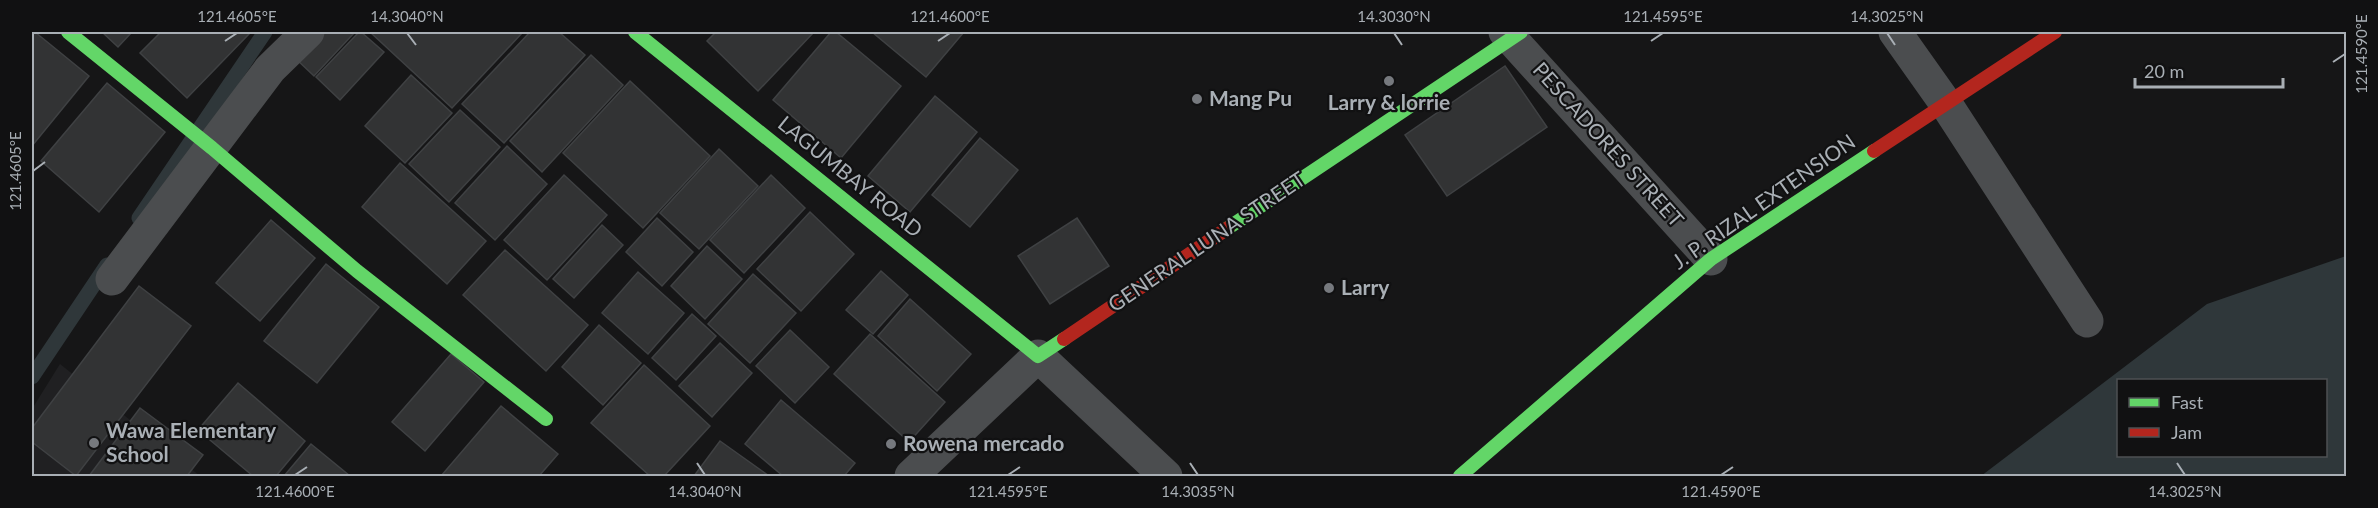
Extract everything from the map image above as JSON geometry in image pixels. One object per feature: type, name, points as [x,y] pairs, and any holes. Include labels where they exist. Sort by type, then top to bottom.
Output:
[{"type":"street","points":[[68,32],[212,148],[357,271],[546,420]]},
{"type":"street","points":[[112,279],[270,69],[308,32]]},
{"type":"street","name":"LAGUMBAY ROAD","points":[[635,32],[1038,356]]},
{"type":"street","points":[[1895,32],[1946,104],[2087,321]]},
{"type":"street","name":"J. P. RIZAL EXTENSION","points":[[1460,477],[1711,260],[2055,32]]},
{"type":"street","name":"GENERAL LUNA STREET","points":[[911,477],[1038,356],[1512,34]]},
{"type":"street","name":"PESCADORES STREET","points":[[1512,34],[1711,260]]},
{"type":"street","points":[[1038,356],[1166,477]]},
{"type":"shaded area","points":[[2346,256],[2346,476],[1981,476],[2207,304]]},
{"type":"shaded area","name":"Wawa Elementary School","points":[[60,364],[200,476],[32,476],[32,409]]},
{"type":"building","points":[[35,32],[89,76],[32,146],[32,34]]},
{"type":"building","points":[[102,32],[132,32],[118,47]]},
{"type":"building","points":[[161,32],[250,33],[187,98],[140,53]]},
{"type":"building","points":[[318,32],[355,32],[314,76],[294,57]]},
{"type":"building","points":[[359,32],[384,52],[340,100],[316,77]]},
{"type":"building","points":[[370,32],[523,32],[452,108]]},
{"type":"building","points":[[530,32],[559,32],[585,55],[504,143],[462,104]]},
{"type":"building","points":[[716,32],[814,32],[758,91],[707,41]]},
{"type":"building","points":[[831,32],[836,32],[901,86],[841,158],[773,100]]},
{"type":"building","points":[[872,32],[964,32],[926,77]]},
{"type":"building","points":[[591,55],[623,85],[542,172],[510,141]]},
{"type":"building","points":[[1505,66],[1547,127],[1447,196],[1405,135]]},
{"type":"building","points":[[411,75],[452,113],[405,163],[365,126]]},
{"type":"building","points":[[630,81],[710,156],[643,228],[563,153]]},
{"type":"building","points":[[107,83],[165,132],[99,212],[41,161]]},
{"type":"building","points":[[935,96],[977,132],[910,212],[868,176]]},
{"type":"building","points":[[460,110],[500,147],[449,202],[409,164]]},
{"type":"building","points":[[980,138],[1018,170],[970,227],[932,195]]},
{"type":"building","points":[[507,146],[547,184],[495,240],[455,203]]},
{"type":"building","points":[[719,149],[758,186],[699,249],[660,213]]},
{"type":"building","points":[[400,163],[486,241],[447,284],[362,207]]},
{"type":"building","points":[[564,175],[607,215],[547,280],[504,240]]},
{"type":"building","points":[[771,175],[805,208],[744,273],[710,240]]},
{"type":"building","points":[[810,212],[854,254],[801,311],[757,269]]},
{"type":"building","points":[[657,218],[693,252],[662,286],[626,252]]},
{"type":"building","points":[[1077,218],[1109,266],[1050,304],[1018,256]]},
{"type":"building","points":[[271,220],[315,258],[260,321],[216,283]]},
{"type":"building","points":[[602,225],[623,245],[574,298],[553,279]]},
{"type":"building","points":[[707,246],[742,279],[705,319],[671,286]]},
{"type":"building","points":[[505,250],[588,325],[546,371],[463,295]]},
{"type":"building","points":[[326,264],[379,307],[317,383],[264,341]]},
{"type":"building","points":[[881,271],[908,295],[873,334],[846,310]]},
{"type":"building","points":[[638,272],[684,313],[648,354],[602,313]]},
{"type":"building","points":[[753,274],[796,313],[750,363],[708,324]]},
{"type":"building","points":[[139,286],[191,326],[76,476],[32,442],[32,428]]},
{"type":"building","points":[[910,299],[971,354],[937,391],[878,336]]},
{"type":"building","points":[[692,314],[716,336],[676,380],[652,358]]},
{"type":"building","points":[[599,325],[641,363],[603,405],[562,367]]},
{"type":"building","points":[[790,330],[829,367],[795,403],[756,366]]},
{"type":"building","points":[[870,334],[945,402],[909,442],[834,374]]},
{"type":"building","points":[[720,343],[752,373],[712,417],[679,386]]},
{"type":"building","points":[[451,354],[484,382],[425,451],[392,422]]},
{"type":"building","points":[[644,365],[710,426],[664,476],[650,476],[591,423]]},
{"type":"building","points":[[238,383],[305,441],[276,476],[253,476],[198,430]]},
{"type":"building","points":[[781,400],[855,463],[844,476],[783,476],[745,444]]},
{"type":"building","points":[[501,406],[558,454],[539,476],[441,476]]},
{"type":"building","points":[[140,408],[203,455],[187,476],[89,476]]},
{"type":"building","points":[[720,441],[769,476],[694,476]]},
{"type":"building","points":[[311,444],[350,476],[284,476]]},
{"type":"waterway","points":[[139,218],[265,32]]},
{"type":"waterway","points":[[32,377],[107,265]]},
{"type":"traffic: fast","points":[[68,32],[212,148],[357,271],[546,419]]},
{"type":"traffic: fast","points":[[635,32],[1038,356],[1064,339]]},
{"type":"traffic: fast","points":[[1228,228],[1521,32]]},
{"type":"traffic: fast","points":[[1460,476],[1711,259],[1874,151]]},
{"type":"traffic: jam","points":[[1874,151],[2055,32]]},
{"type":"traffic: jam","points":[[1064,339],[1228,228]]},
{"type":"place","name":"Larry & lorrie","points":[[1389,81]]},
{"type":"place","name":"Mang Pu","points":[[1197,99]]},
{"type":"place","name":"Larry","points":[[1329,288]]},
{"type":"place","name":"Wawa Elementary School","points":[[94,443]]},
{"type":"place","name":"Rowena mercado","points":[[891,444]]}]
